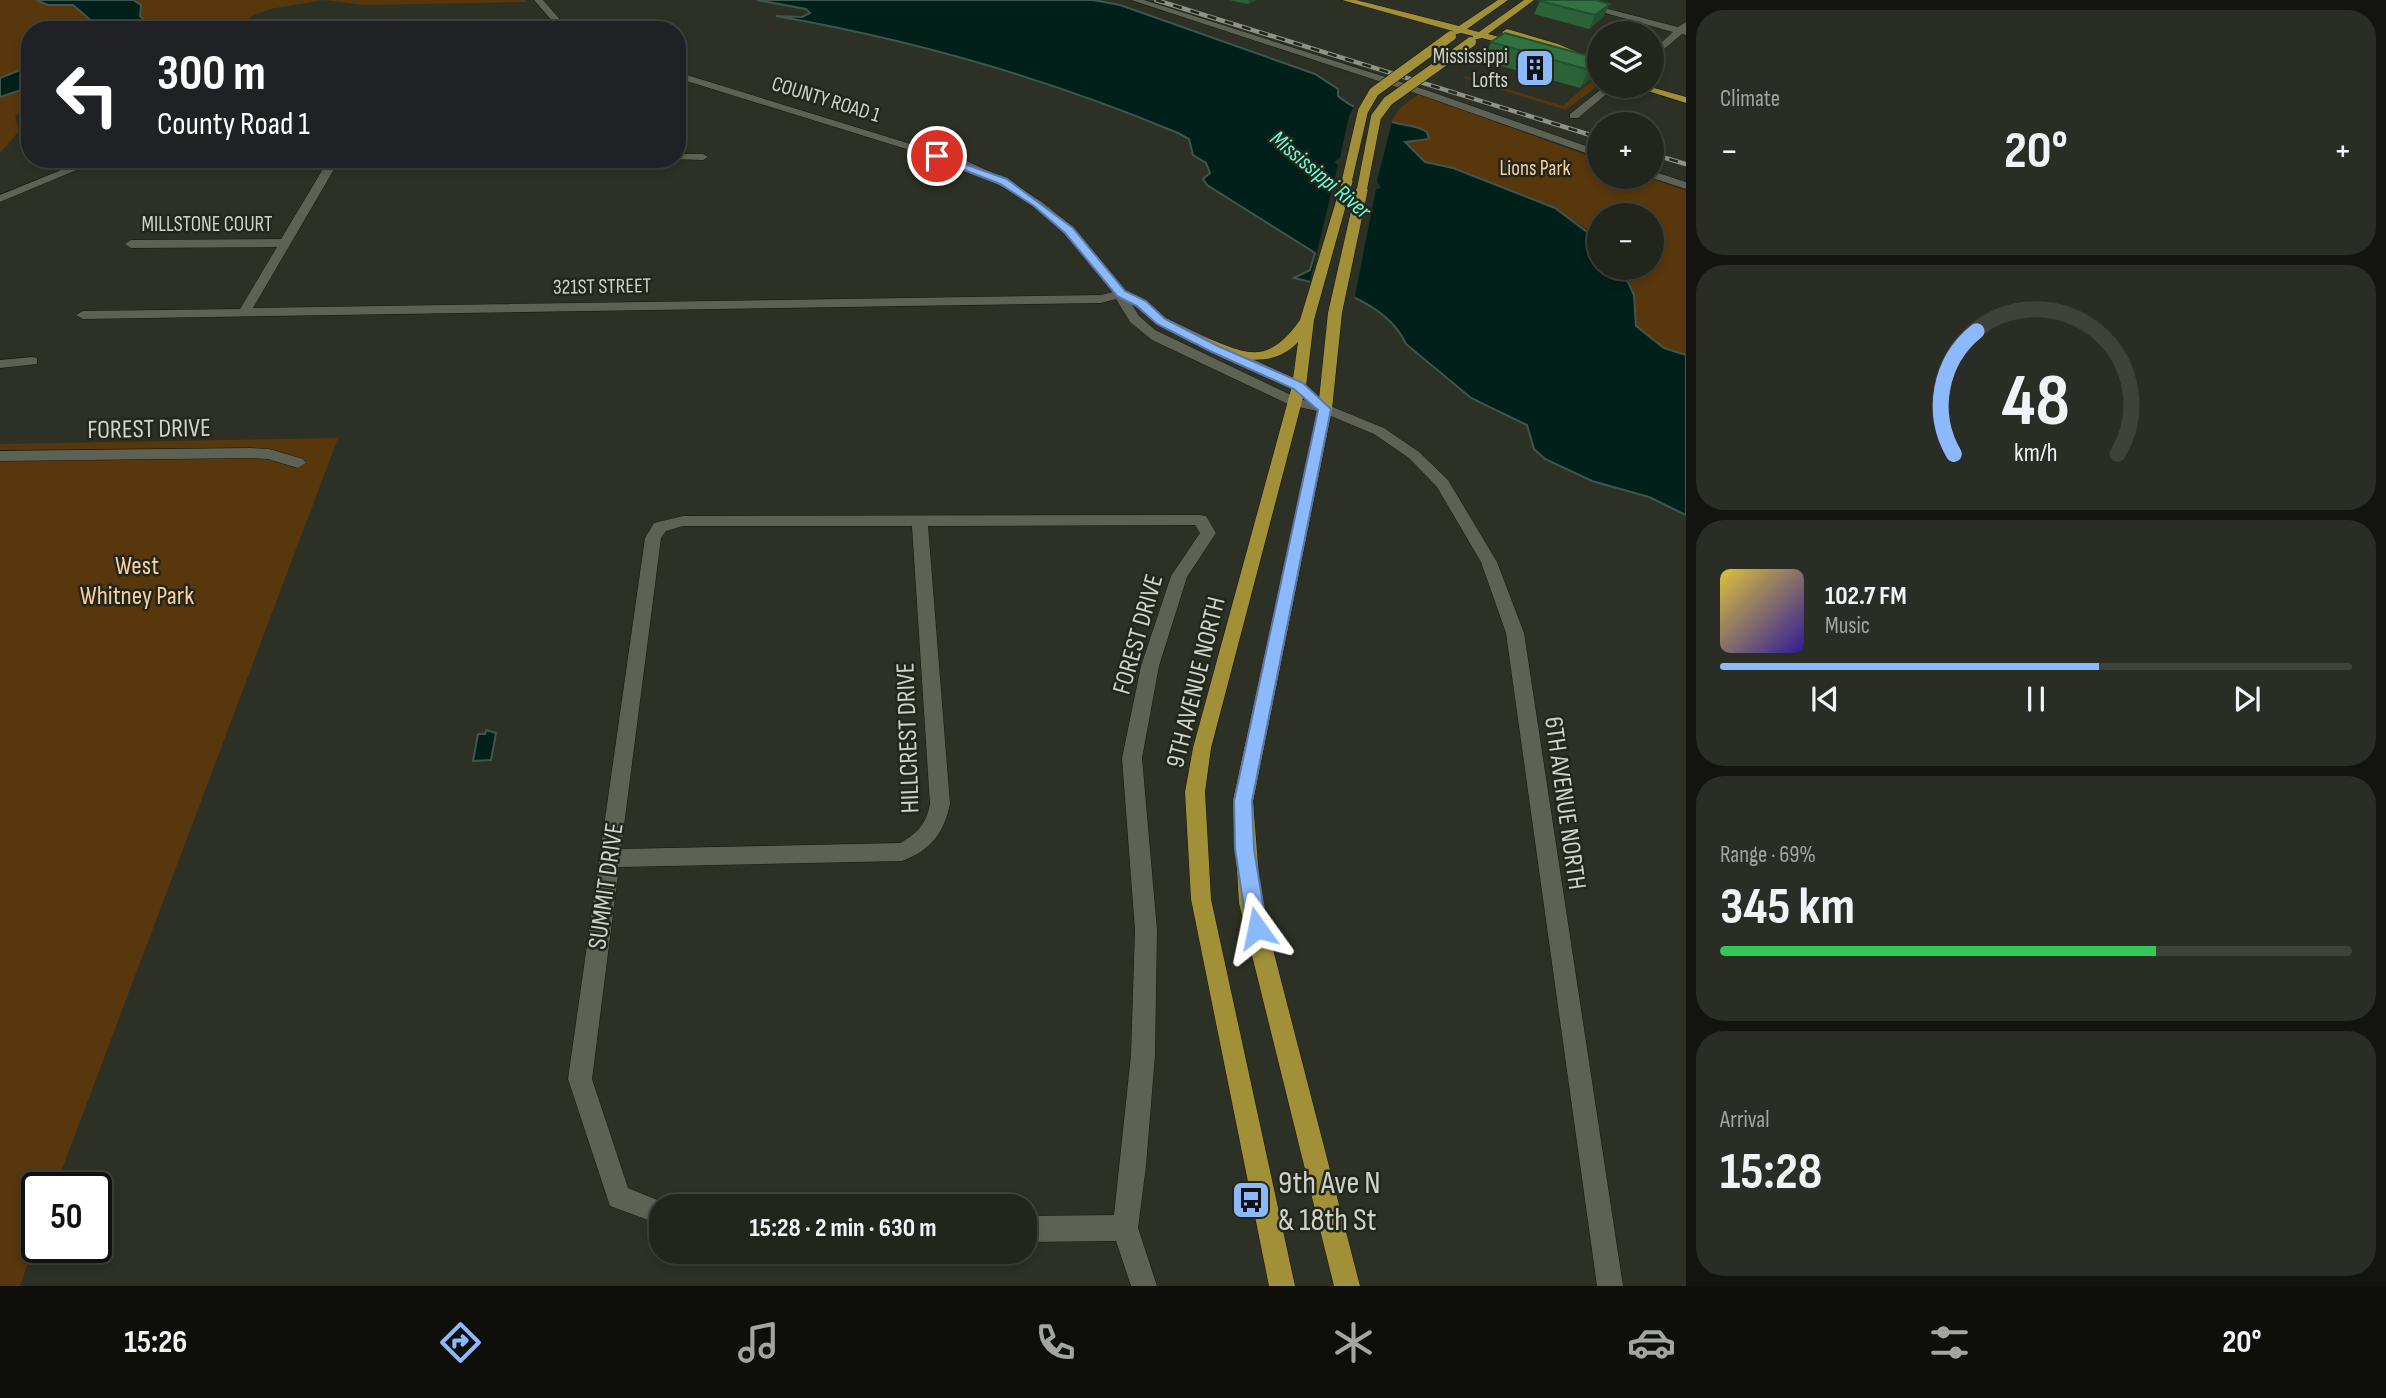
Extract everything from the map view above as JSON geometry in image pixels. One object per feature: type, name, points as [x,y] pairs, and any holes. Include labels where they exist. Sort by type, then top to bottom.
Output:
[{"type":"main road","points":[[1346,0],[1456,33],[1482,34],[1538,50],[1587,70]]},
{"type":"main road","points":[[1374,0],[1415,6]]},
{"type":"main road","name":"9TH AVENUE NORTH","points":[[1282,1286],[1201,899],[1195,792],[1202,748],[1297,394],[1309,314],[1347,180],[1363,111],[1374,92],[1504,0]]},
{"type":"main road","points":[[1347,1286],[1251,903],[1243,801],[1325,409],[1335,313],[1376,117],[1388,101],[1530,0]]},
{"type":"main road","points":[[1438,12],[1555,46],[1587,60]]},
{"type":"main road","points":[[1664,87],[1686,93]]},
{"type":"main road","points":[[1664,94],[1686,100]]},
{"type":"main road","points":[[1188,336],[1241,354],[1277,353],[1309,314]]},
{"type":"street","points":[[539,0],[557,21]]},
{"type":"street","points":[[1135,0],[1422,92],[1587,150]]},
{"type":"street","points":[[1563,0],[1684,29]]},
{"type":"street","points":[[1664,46],[1684,29]]},
{"type":"street","name":"COUNTY ROAD 1","points":[[686,78],[965,164],[1004,182],[1069,230],[1121,294],[1125,307],[1141,326],[1157,337],[1297,394]]},
{"type":"street","points":[[1574,116],[1596,98]]},
{"type":"street","points":[[686,157],[703,157]]},
{"type":"street","points":[[0,199],[68,168]]},
{"type":"street","points":[[244,313],[330,168]]},
{"type":"street","points":[[1664,178],[1686,186]]},
{"type":"street","name":"MILLSTONE COURT","points":[[131,244],[284,243]]},
{"type":"street","name":"COUNTY ROAD 1","points":[[1121,294],[1141,303],[1161,321],[1297,394]]},
{"type":"street","name":"321ST STREET","points":[[83,315],[1101,299],[1121,294]]},
{"type":"street","points":[[0,364],[32,361]]},
{"type":"street","name":"6TH AVENUE NORTH","points":[[1297,394],[1325,409],[1379,431],[1414,455],[1443,484],[1489,562],[1515,633],[1610,1286]]},
{"type":"street","name":"FOREST DRIVE","points":[[0,456],[250,453],[269,454],[298,463]]},
{"type":"street","name":"FOREST DRIVE","points":[[660,527],[683,521],[1200,520],[1208,533],[1178,576],[1150,666],[1132,758],[1146,930],[1143,1055],[1134,1166],[1125,1228]]},
{"type":"street","name":"HILLCREST DRIVE","points":[[608,858],[902,852],[918,845],[936,827],[940,804],[920,521]]},
{"type":"street","name":"SUMMIT DRIVE","points":[[649,1208],[618,1197],[580,1079],[653,538],[660,527]]},
{"type":"street","points":[[1037,1228],[1125,1228],[1144,1286]]},
{"type":"green space","points":[[0,0],[324,0],[270,9],[246,21],[21,21],[21,112],[15,116],[19,131],[0,153]]},
{"type":"green space","points":[[324,0],[525,0],[527,2],[365,5]]},
{"type":"green space","points":[[1496,50],[1587,76],[1587,77]]},
{"type":"green space","points":[[1465,76],[1563,106],[1587,84],[1587,94],[1566,110],[1464,78]]},
{"type":"green space","name":"Lions Park","points":[[1419,94],[1587,156],[1587,189],[1664,189],[1664,183],[1686,191],[1686,355],[1664,348],[1636,326],[1634,295],[1627,280],[1664,280],[1664,203],[1587,203],[1587,230],[1545,203],[1453,168],[1425,162],[1405,142],[1407,140],[1402,125],[1391,121],[1400,108]]},
{"type":"green space","name":"West Whitney Park","points":[[338,438],[61,1172],[21,1172],[21,1263],[28,1263],[20,1286],[0,1286],[0,444]]},
{"type":"water","points":[[36,0],[133,0],[141,5],[140,16],[146,21],[92,21],[73,5],[48,5]]},
{"type":"water","name":"Mississippi River","points":[[757,0],[1093,0],[1120,5],[1315,74],[1338,89],[1338,96],[1359,109],[1385,120],[1424,130],[1429,139],[1405,142],[1425,162],[1453,168],[1555,208],[1587,232],[1587,280],[1627,280],[1634,295],[1636,326],[1664,348],[1686,355],[1686,515],[1649,497],[1592,481],[1545,459],[1534,449],[1527,425],[1471,398],[1406,344],[1387,318],[1359,299],[1343,292],[1294,278],[1310,270],[1315,253],[1207,185],[1203,179],[1210,173],[1206,163],[1193,155],[1189,139],[1080,95],[980,63],[879,37],[776,16],[802,17],[810,13],[806,9]]},
{"type":"water","points":[[21,70],[21,90],[0,97],[0,78]]},
{"type":"water","points":[[486,730],[496,733],[491,760],[473,761],[478,734],[485,734]]},
{"type":"pier","points":[[1356,102],[1393,118],[1377,181],[1381,188],[1376,189],[1354,301],[1309,285],[1338,165],[1334,162],[1340,158],[1349,116]]},
{"type":"building","points":[[1595,0],[1610,4],[1595,15],[1540,1]]},
{"type":"building","points":[[1505,33],[1587,55],[1587,69],[1491,42]]},
{"type":"railway","points":[[1156,0],[1587,134]]},
{"type":"railway","points":[[1664,158],[1686,164]]},
{"type":"place","name":"Mississippi Lofts","points":[[1535,68]]},
{"type":"place","name":"9th Ave N & 18th St","points":[[1251,1200]]},
{"type":"route","points":[[937,156],[965,164],[1004,182],[1038,204],[1069,230],[1121,294],[1141,303],[1161,321],[1216,350],[1299,386],[1325,409],[1250,754],[1243,801],[1244,849],[1257,928]]}]
